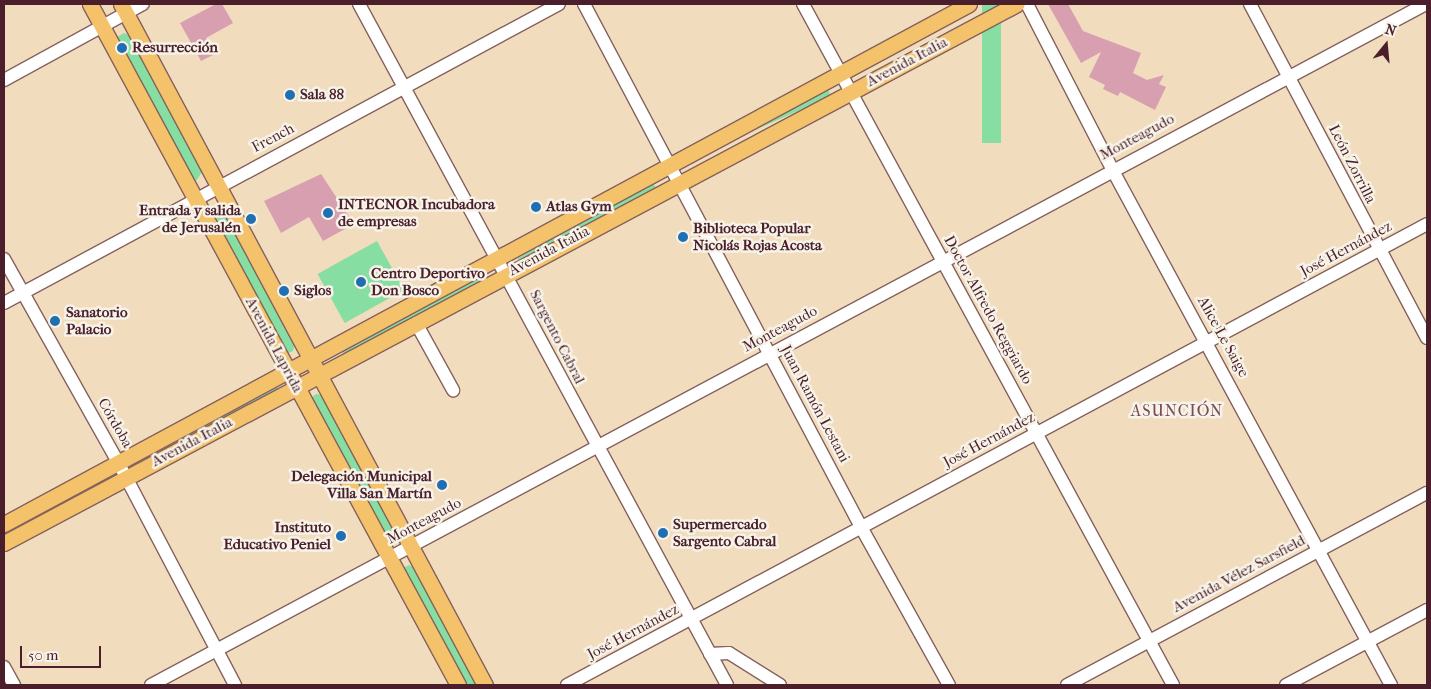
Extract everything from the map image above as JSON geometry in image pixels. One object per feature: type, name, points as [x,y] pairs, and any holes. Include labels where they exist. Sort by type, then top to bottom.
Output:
[{"type":"main road","name":"Avenida Laprida","points":[[90,4],[387,559],[458,685]]},
{"type":"main road","name":"Avenida Italia","points":[[4,524],[839,71],[969,4]]},
{"type":"main road","name":"Avenida Italia","points":[[4,544],[506,274],[1017,4]]},
{"type":"main road","name":"Avenida Laprida","points":[[123,8],[484,685]]},
{"type":"street","points":[[4,80],[101,26],[123,8],[143,4]]},
{"type":"street","name":"Sargento Cabral","points":[[359,4],[506,274],[596,448],[727,685]]},
{"type":"street","name":"French","points":[[4,303],[217,186],[560,4]]},
{"type":"street","name":"Juan Ramón Lestani","points":[[584,4],[677,183],[770,353],[861,527],[949,685]]},
{"type":"street","name":"Doctor Alfredo Reggiardo","points":[[803,4],[941,261],[1038,433],[1173,685]]},
{"type":"street","name":"Alice Le Saige","points":[[1027,4],[1112,169],[1320,550],[1391,685]]},
{"type":"street","name":"León Zorrilla","points":[[1250,4],[1378,250],[1427,338]]},
{"type":"street","name":"Monteagudo","points":[[151,685],[596,448],[1112,169],[1426,4]]},
{"type":"street","name":"José Hernández","points":[[567,685],[1427,224]]},
{"type":"street","name":"Córdoba","points":[[4,259],[118,462],[235,685]]},
{"type":"street","points":[[416,323],[453,390]]},
{"type":"street","name":"Avenida Vélez Sarsfield","points":[[1067,685],[1427,493]]},
{"type":"street","points":[[1286,685],[1427,610]]},
{"type":"street","points":[[710,654],[729,653],[780,685]]},
{"type":"street","points":[[4,666],[14,685]]},
{"type":"green space","points":[[982,4],[1001,4],[1001,143],[982,143]]},
{"type":"green space","points":[[124,33],[130,36],[202,172],[197,180],[194,181],[116,43],[117,37]]},
{"type":"green space","points":[[827,87],[831,96],[684,162],[680,152]]},
{"type":"green space","points":[[652,181],[656,188],[522,265],[518,258]]},
{"type":"green space","points":[[217,207],[222,209],[295,344],[293,351],[286,354],[209,216],[211,210]]},
{"type":"green space","name":"Centro Deportivo Don Bosco","points":[[377,241],[404,290],[345,323],[318,274]]},
{"type":"green space","points":[[482,273],[486,279],[345,355],[341,351]]},
{"type":"green space","points":[[277,384],[278,390],[134,466],[133,463]]},
{"type":"green space","points":[[316,394],[323,395],[396,532],[395,538],[388,541],[310,399]]},
{"type":"green space","points":[[107,476],[106,483],[4,538],[4,528]]},
{"type":"green space","points":[[409,565],[414,568],[477,685],[461,685],[402,569]]},
{"type":"building","points":[[216,4],[222,4],[233,23],[206,38],[215,54],[201,61],[180,23]]},
{"type":"building","points":[[1048,4],[1068,4],[1083,31],[1141,53],[1133,73],[1147,80],[1164,75],[1159,84],[1166,87],[1155,110],[1120,92],[1118,96],[1103,89],[1105,85],[1089,77],[1101,52],[1081,63]]},
{"type":"building","name":"INTECNOR Incubadora de empresas","points":[[321,174],[354,224],[323,241],[309,217],[281,233],[264,201]]},
{"type":"place","name":"Resurrección","points":[[122,48]]},
{"type":"place","name":"Sala 88","points":[[290,95]]},
{"type":"place","name":"Atlas Gym","points":[[536,207]]},
{"type":"place","name":"INTECNOR Incubadora de empresas","points":[[328,213]]},
{"type":"place","name":"Entrada y salida de Jerusalén","points":[[251,219]]},
{"type":"place","name":"Biblioteca Popular Nicolás Rojas Acosta","points":[[683,237]]},
{"type":"place","name":"Centro Deportivo Don Bosco","points":[[361,282]]},
{"type":"place","name":"Siglos","points":[[284,291]]},
{"type":"place","name":"Sanatorio Palacio","points":[[55,321]]},
{"type":"place","name":"Delegación Municipal Villa San Martín","points":[[442,485]]},
{"type":"place","name":"Supermercado Sargento Cabral","points":[[663,533]]},
{"type":"place","name":"Instituto Educativo Peniel","points":[[341,536]]},
{"type":"district","name":"ASUNCIÓN","points":[[1177,411]]}]
